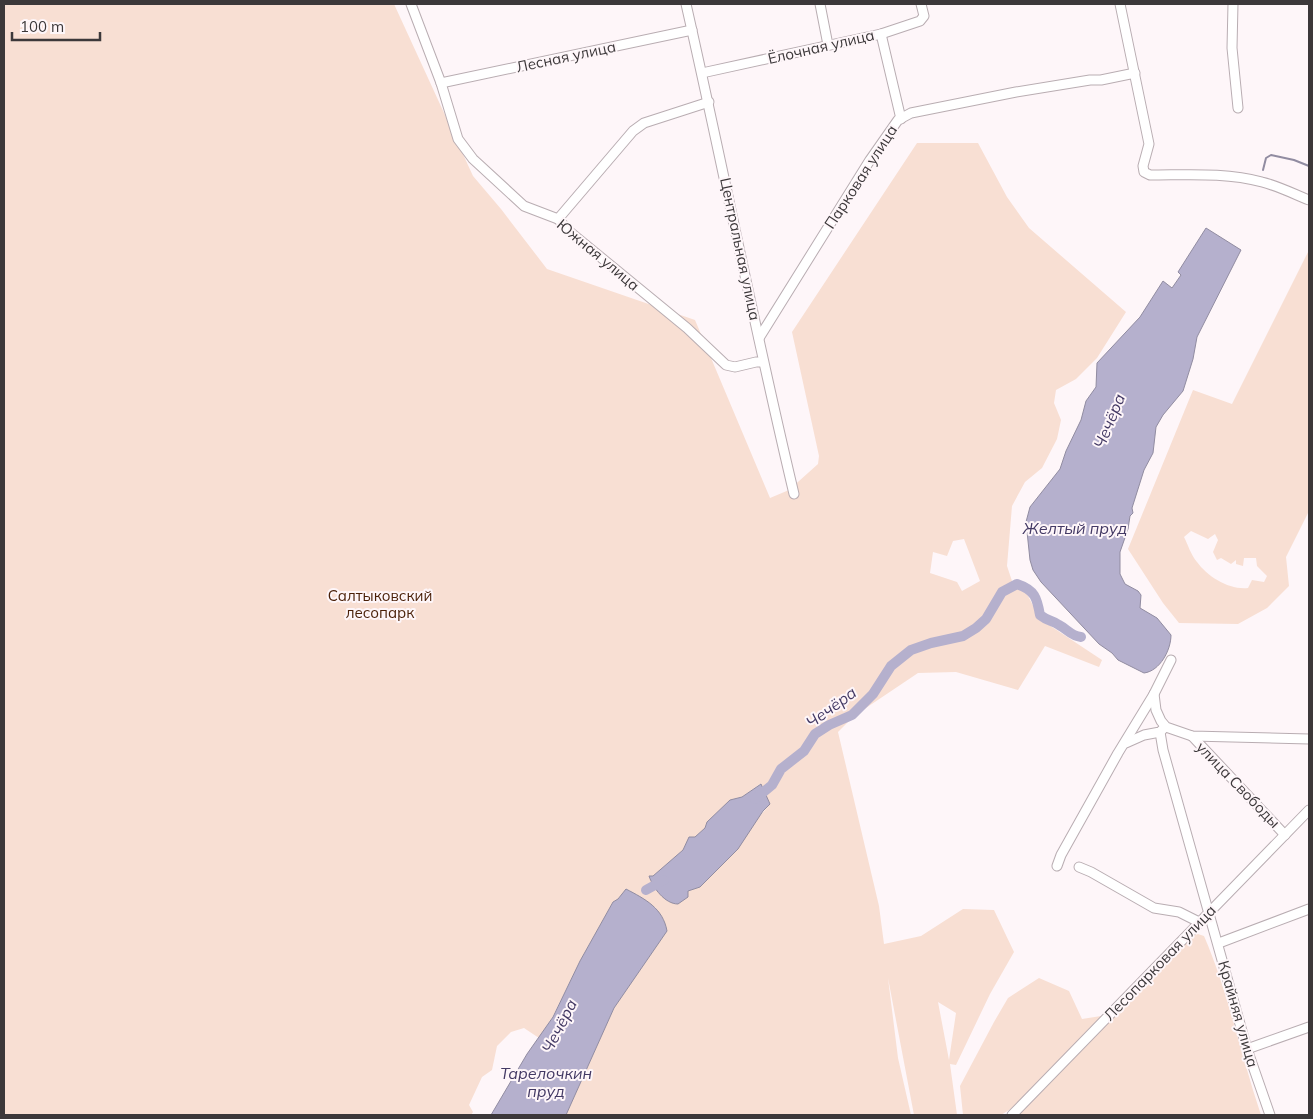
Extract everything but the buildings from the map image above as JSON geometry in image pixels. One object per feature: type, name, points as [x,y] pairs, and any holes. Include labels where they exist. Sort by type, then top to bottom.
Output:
[{"type":"street","name":"Южная улица","points":[[411,4],[458,139],[473,159],[524,206],[558,219],[570,232],[687,328],[726,365],[735,367],[762,362]]},
{"type":"street","name":"Центральная улица","points":[[686,4],[759,338],[762,362],[794,494]]},
{"type":"street","points":[[820,4],[828,45]]},
{"type":"street","name":"Ёлочная улица","points":[[702,73],[881,34],[920,20],[924,16],[921,4]]},
{"type":"street","points":[[1120,4],[1149,144],[1143,166],[1144,172],[1150,176],[1214,175],[1247,179],[1262,182],[1309,200]]},
{"type":"street","points":[[1233,4],[1232,48],[1238,108]]},
{"type":"street","name":"Лесная улица","points":[[440,84],[692,30]]},
{"type":"street","points":[[881,34],[901,119]]},
{"type":"street","name":"Парковая улица","points":[[759,338],[870,160],[901,119],[911,113],[1016,92],[1090,80],[1101,80],[1135,73]]},
{"type":"street","points":[[558,219],[633,131],[644,123],[708,102]]},
{"type":"street","points":[[1057,866],[1071,838],[1154,694],[1171,660]]},
{"type":"street","name":"Крайняя улица","points":[[1154,694],[1158,716],[1163,729],[1163,750],[1247,1049],[1270,1115]]},
{"type":"street","points":[[1124,745],[1144,734],[1163,729],[1192,736],[1309,739]]},
{"type":"street","name":"улица Свободы","points":[[1192,736],[1285,834]]},
{"type":"street","name":"Лесопарковая улица","points":[[1012,1115],[1309,810]]},
{"type":"street","points":[[1079,867],[1154,908],[1179,912],[1199,922]]},
{"type":"street","points":[[1218,943],[1309,909]]},
{"type":"street","points":[[1247,1049],[1309,1027]]},
{"type":"green space","name":"Салтыковский лесопарк","points":[[4,4],[394,4],[473,176],[547,269],[695,320],[770,498],[789,490],[818,464],[819,456],[792,332],[917,143],[978,143],[1007,197],[1029,228],[1126,312],[1097,358],[1076,379],[1056,390],[1054,403],[1061,420],[1057,439],[1042,468],[1025,482],[1012,506],[1007,566],[1013,584],[1027,594],[1040,619],[1102,660],[1099,667],[1045,646],[1018,690],[956,672],[918,673],[854,716],[838,732],[879,906],[884,944],[921,936],[963,909],[994,910],[1014,952],[990,994],[956,1065],[950,1064],[957,1115],[914,1115],[888,978],[898,1058],[911,1115],[566,1115],[614,1008],[667,931],[656,908],[627,889],[613,902],[580,961],[553,1016],[539,1038],[524,1028],[511,1032],[497,1046],[492,1070],[482,1077],[469,1105],[473,1112],[471,1115],[4,1115]],"holes":[[[964,539],[980,581],[962,591],[957,582],[930,573],[933,552],[947,556],[953,541]],[[760,784],[770,804],[700,887],[688,891],[650,876],[653,876],[683,850],[689,837],[695,837],[705,828],[707,822],[730,800],[742,797]],[[938,1002],[956,1013],[949,1060]]]},
{"type":"green space","points":[[1309,250],[1309,511],[1286,557],[1289,586],[1267,608],[1238,624],[1179,623],[1163,603],[1128,549],[1193,390],[1232,404]],"holes":[[[1191,531],[1208,539],[1215,534],[1218,540],[1213,552],[1217,560],[1221,558],[1231,564],[1236,560],[1236,564],[1243,566],[1244,558],[1256,558],[1257,566],[1267,576],[1264,582],[1252,580],[1248,588],[1234,587],[1226,585],[1207,573],[1191,553],[1184,537]]]},
{"type":"green space","points":[[1195,933],[1204,936],[1221,980],[1261,1115],[1017,1115],[1019,1104],[1001,1115],[963,1115],[960,1086],[1008,998],[1039,978],[1069,991],[1082,1019],[1101,1016],[1121,1009]]},
{"type":"water","name":"Желтый пруд","points":[[1206,228],[1241,250],[1197,337],[1193,359],[1183,391],[1163,415],[1156,427],[1153,453],[1144,470],[1132,508],[1133,513],[1130,516],[1128,529],[1120,552],[1120,574],[1125,584],[1138,591],[1141,595],[1140,608],[1157,618],[1171,635],[1164,659],[1155,668],[1144,673],[1118,660],[1099,644],[1041,582],[1033,570],[1030,560],[1026,522],[1030,507],[1060,469],[1066,451],[1081,420],[1086,401],[1096,387],[1097,363],[1140,317],[1163,281],[1172,288],[1181,275],[1178,272]]},
{"type":"water","points":[[761,784],[770,804],[763,811],[738,849],[700,887],[688,891],[688,897],[678,904],[664,898],[653,885],[649,876],[653,876],[683,850],[689,837],[695,837],[705,828],[707,822],[730,800],[742,797]]},
{"type":"water","name":"Тарелочкин пруд","points":[[626,889],[657,910],[662,916],[667,931],[614,1008],[566,1115],[491,1115],[527,1054],[553,1017],[580,961],[613,902]]},
{"type":"waterway","name":"Чечёра","points":[[1263,170],[1266,158],[1271,155],[1294,160],[1309,166]]},
{"type":"waterway","name":"Чечёра","points":[[755,799],[772,785],[781,769],[804,751],[815,734],[829,725],[852,715],[873,694],[891,666],[911,650],[931,643],[963,636],[976,628],[986,619],[1002,592],[1017,584],[1028,589],[1034,595],[1040,615],[1057,623],[1072,634],[1081,637]]},
{"type":"waterway","name":"Чечёра","points":[[646,890],[664,880]]}]
